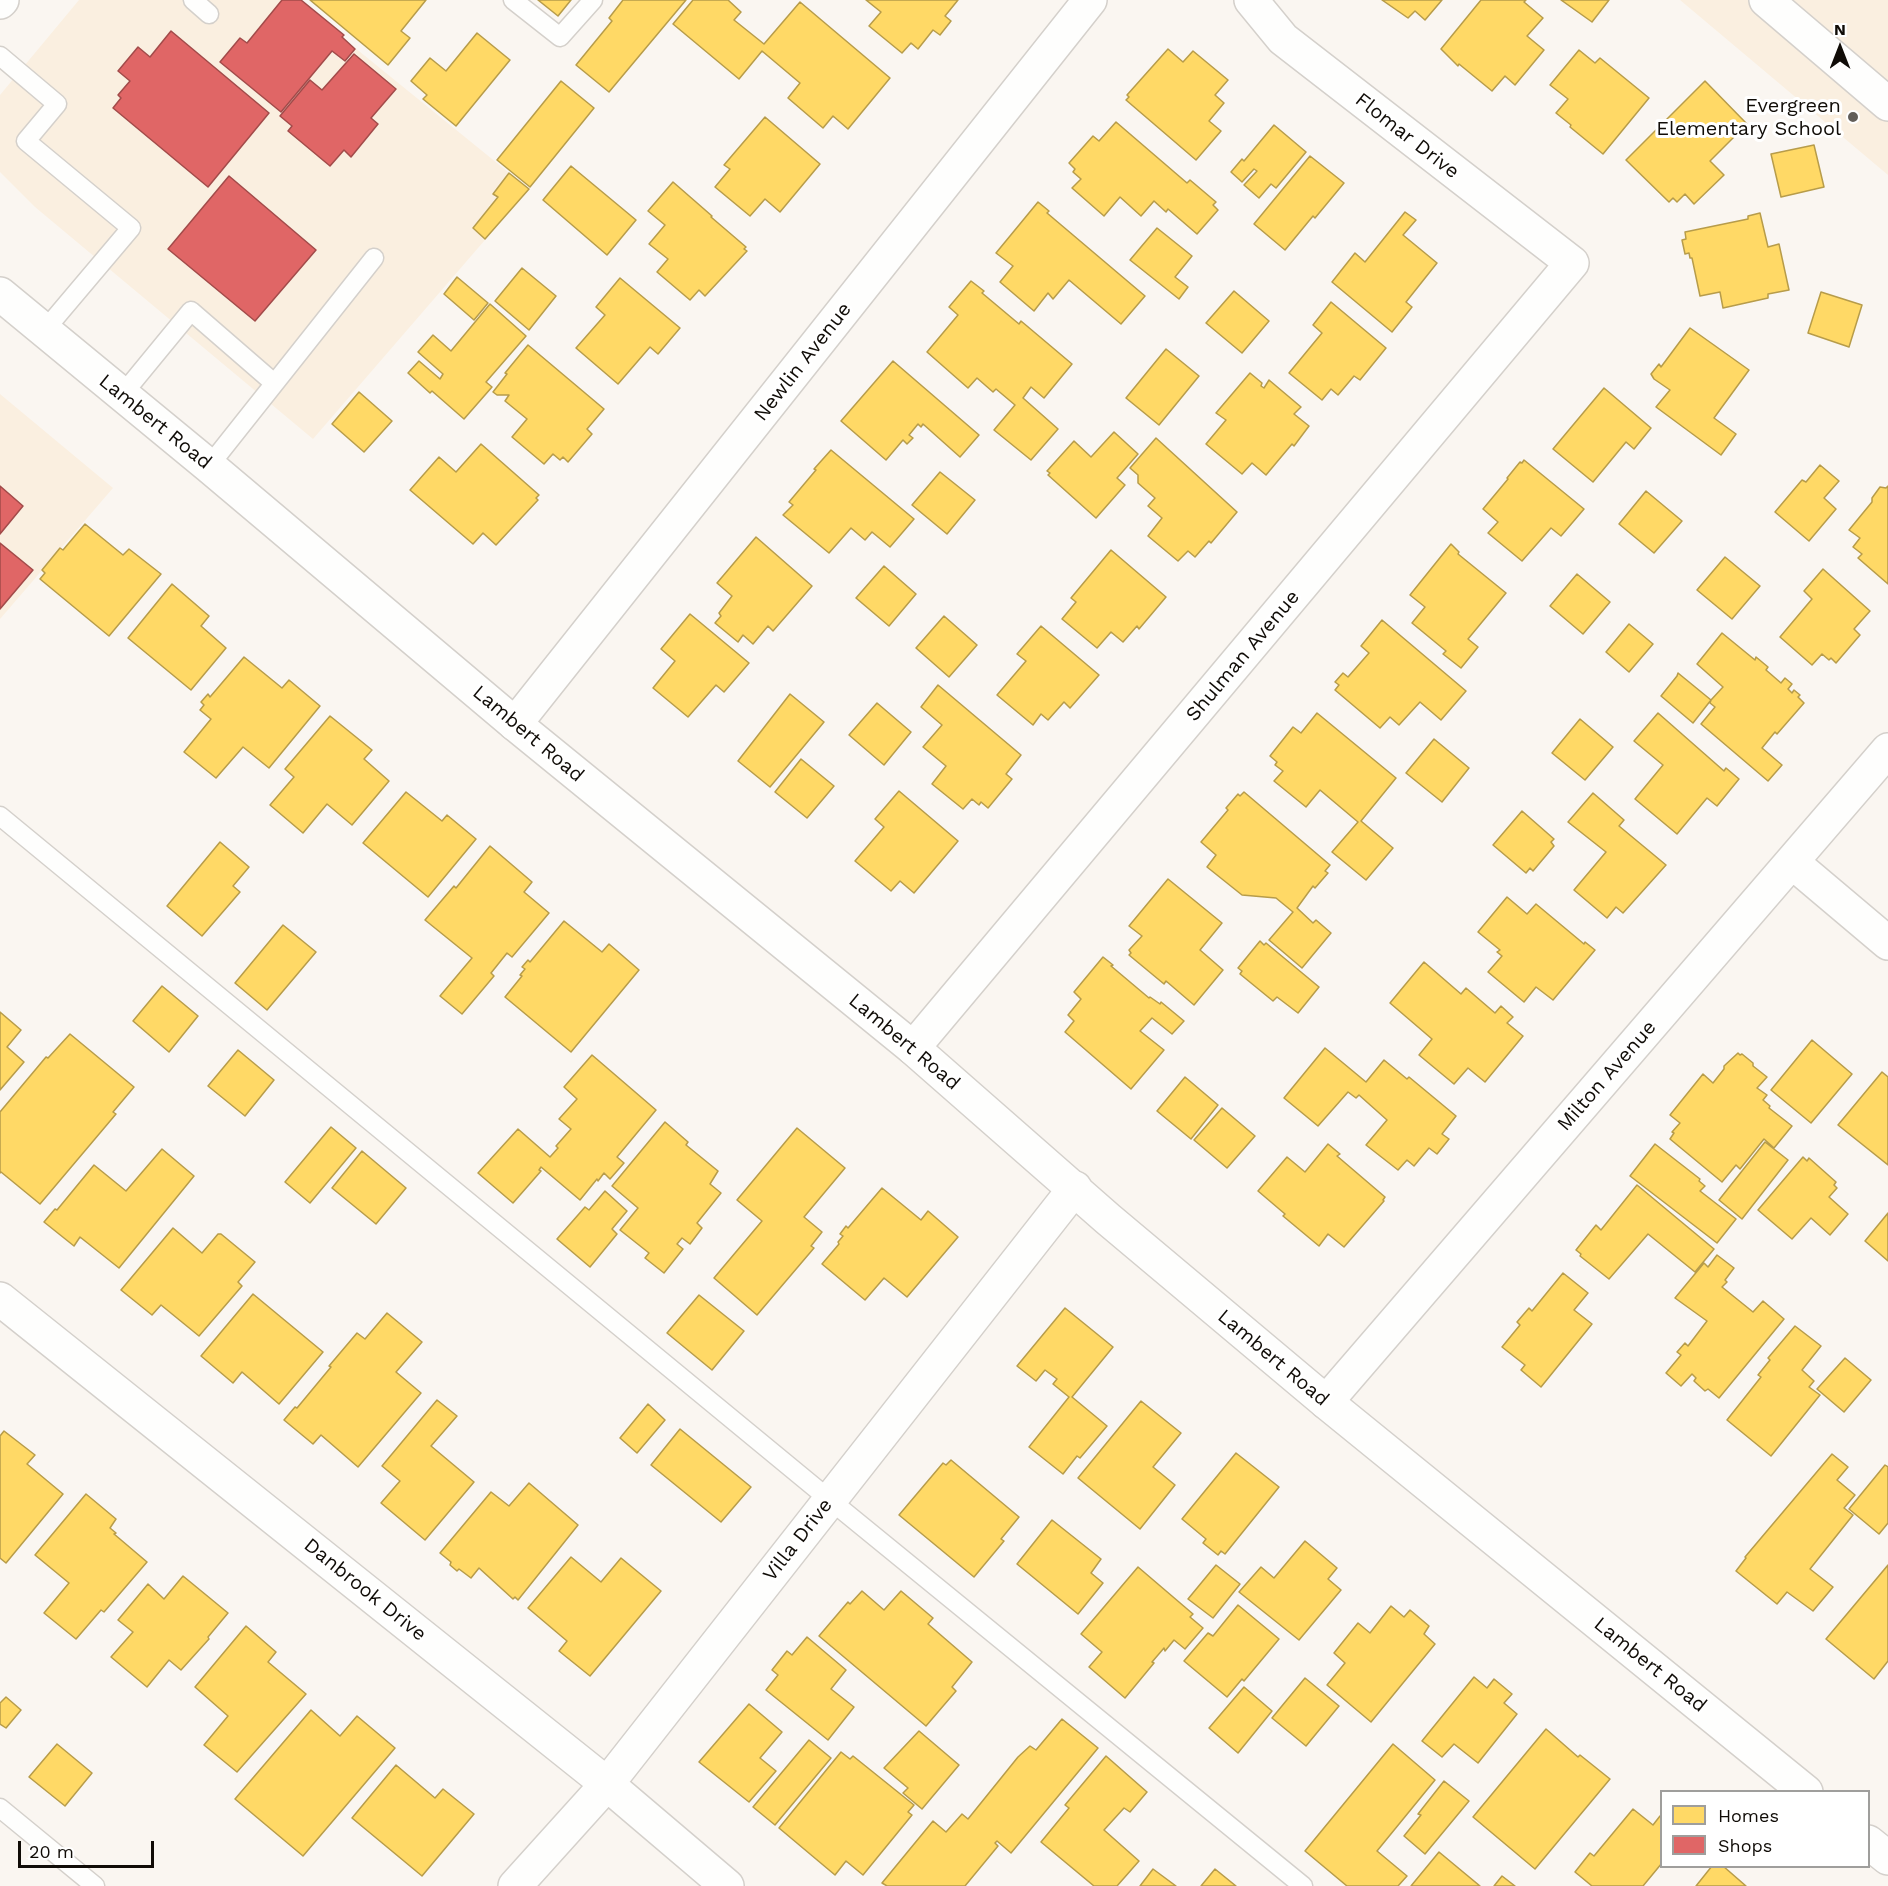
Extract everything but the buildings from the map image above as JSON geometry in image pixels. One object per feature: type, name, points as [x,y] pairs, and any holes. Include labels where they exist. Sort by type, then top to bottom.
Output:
[{"type":"street","name":"Newlin Avenue","points":[[515,724],[1090,0]]},
{"type":"street","name":"Flomar Drive","points":[[1251,0],[1282,39],[1572,263]]},
{"type":"street","points":[[1767,0],[1888,104]]},
{"type":"street","name":"Shulman Avenue","points":[[913,1048],[1572,263]]},
{"type":"street","name":"Lambert Road","points":[[0,294],[209,466],[515,724],[913,1048],[1326,1402],[1805,1790]]},
{"type":"street","name":"Milton Avenue","points":[[1326,1402],[1888,750]]},
{"type":"street","points":[[1792,862],[1888,943]]},
{"type":"street","name":"Villa Drive","points":[[515,1886],[607,1784],[1075,1188]]},
{"type":"street","name":"Danbrook Drive","points":[[0,1299],[607,1784],[727,1886]]},
{"type":"street","points":[[1870,1843],[1888,1858]]},
{"type":"lane","points":[[193,0],[210,14]]},
{"type":"lane","points":[[513,0],[560,37],[593,0]]},
{"type":"lane","points":[[0,56],[57,104],[26,141],[131,228],[44,331]]},
{"type":"lane","points":[[209,466],[374,258]]},
{"type":"lane","points":[[122,395],[191,311],[274,383]]},
{"type":"lane","points":[[0,816],[830,1500],[1304,1886]]},
{"type":"lane","points":[[0,1808],[95,1886]]},
{"type":"shaded area","points":[[79,0],[296,0],[529,189],[313,439],[35,207],[0,172],[0,95]]},
{"type":"shaded area","name":"Evergreen Elementary School","points":[[1680,0],[1888,0],[1888,175],[1749,58]]},
{"type":"shaded area","points":[[0,394],[113,488],[0,619]]},
{"type":"place","name":"Evergreen Elementary School","points":[[1853,117]]}]
